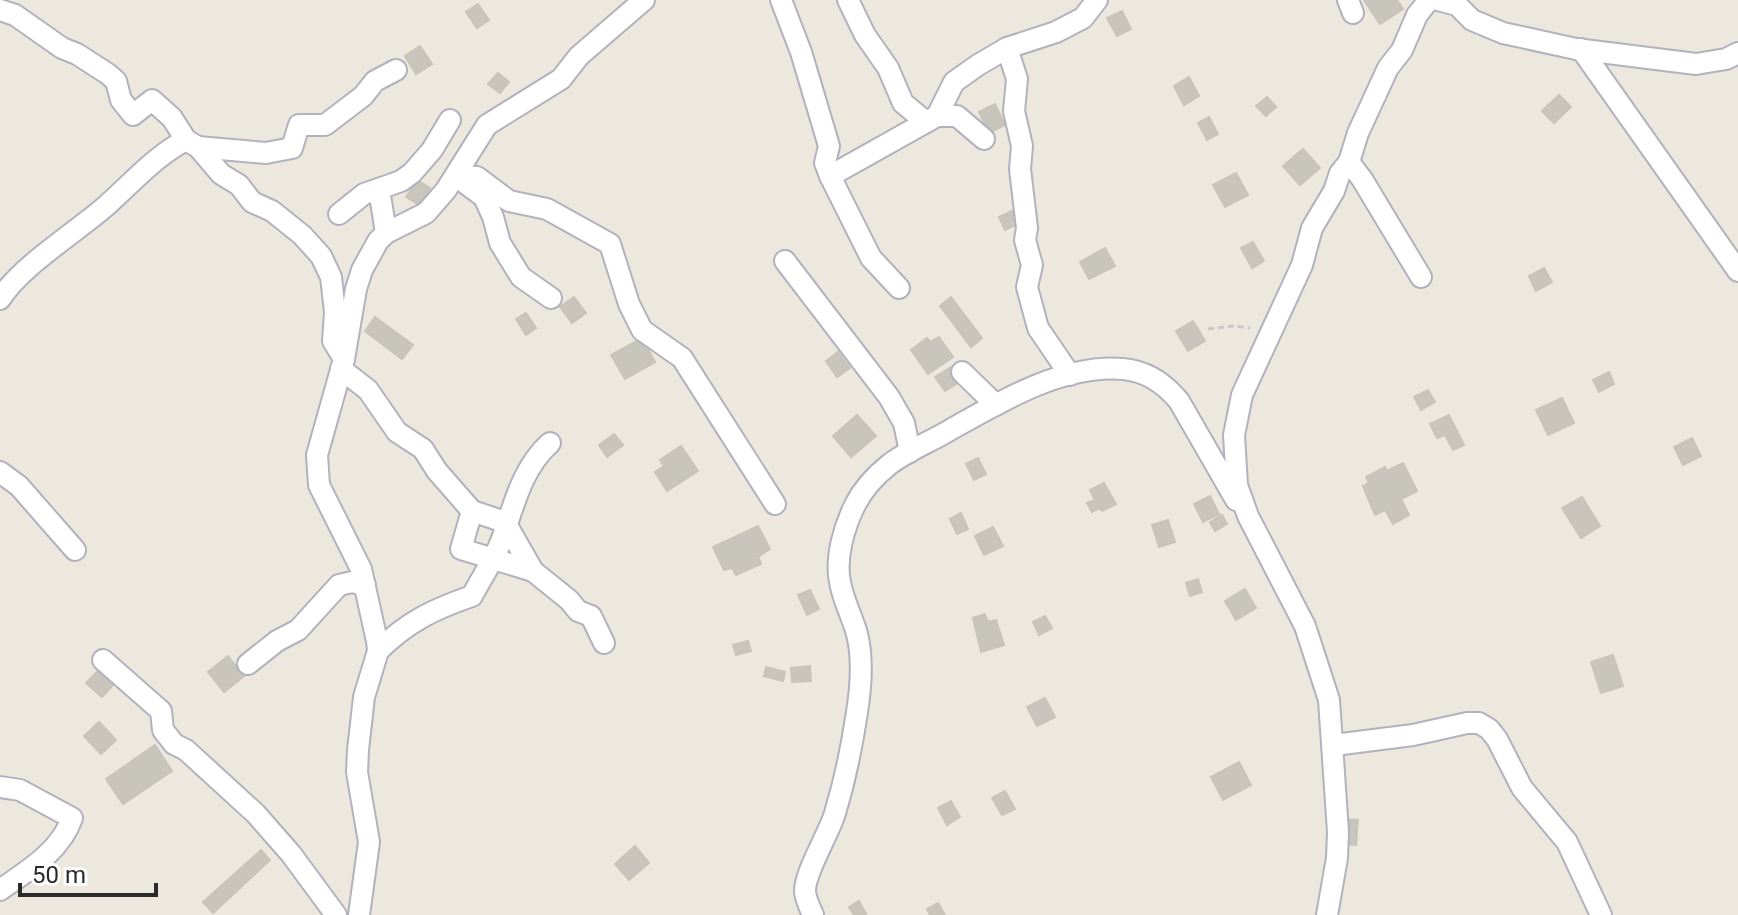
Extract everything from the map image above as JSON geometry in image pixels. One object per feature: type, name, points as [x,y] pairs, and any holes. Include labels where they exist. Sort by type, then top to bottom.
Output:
[{"type":"street","points":[[385,644],[375,625],[353,552],[319,485],[317,455],[343,364],[356,289],[371,253],[386,233],[426,213],[456,176],[487,125],[561,79],[579,56],[644,0]]},
{"type":"street","points":[[781,0],[801,52],[829,146],[825,163],[830,176],[871,258],[899,288]]},
{"type":"street","points":[[848,0],[865,35],[888,68],[903,103],[932,119]]},
{"type":"street","points":[[932,119],[954,82],[1007,48],[1056,32],[1083,18],[1097,0]]},
{"type":"street","points":[[1248,516],[1237,485],[1234,435],[1242,395],[1302,265],[1312,228],[1334,191],[1340,173],[1349,162],[1358,133],[1388,68],[1402,50],[1417,15],[1429,0]]},
{"type":"street","points":[[1438,0],[1457,5],[1472,20],[1503,33],[1581,49],[1696,64],[1726,59],[1738,53]]},
{"type":"street","points":[[0,10],[15,15],[62,48],[108,74],[116,81],[121,100],[133,115],[152,100],[162,107],[221,174],[239,185],[252,202],[272,211],[302,235],[321,256],[331,277],[335,312],[333,341],[343,364],[368,390],[397,432],[423,449],[437,471],[472,511],[505,522],[533,571],[578,611],[591,616],[604,643]]},
{"type":"street","points":[[1007,48],[1017,79],[1014,111],[1022,146],[1020,169],[1027,228],[1025,240],[1032,265],[1027,287],[1038,328],[1070,375]]},
{"type":"street","points":[[1581,49],[1738,271]]},
{"type":"street","points":[[0,299],[32,266],[166,151],[192,144],[266,153],[292,148],[299,125],[325,125],[363,96],[375,81],[396,70]]},
{"type":"street","points":[[830,176],[932,119],[957,116],[984,139]]},
{"type":"street","points":[[339,214],[364,194],[401,181],[412,173],[432,150],[450,120]]},
{"type":"street","points":[[1349,162],[1421,277]]},
{"type":"street","points":[[456,176],[484,197],[500,243],[521,277],[551,298]]},
{"type":"street","points":[[456,176],[477,177],[509,201],[547,209],[610,244],[629,304],[642,330],[682,358],[775,504]]},
{"type":"street","points":[[379,189],[386,233]]},
{"type":"street","points":[[785,261],[889,397],[904,423],[910,452]]},
{"type":"street","points":[[813,915],[805,892],[807,881],[830,829],[858,710],[861,679],[857,636],[839,579],[844,535],[856,502],[869,484],[892,463],[996,405],[1070,375],[1101,369],[1142,373],[1169,389],[1179,401],[1228,488],[1248,516],[1292,598],[1316,654],[1329,700],[1334,745],[1337,858],[1327,915]]},
{"type":"street","points":[[962,372],[996,405]]},
{"type":"street","points":[[359,915],[369,842],[357,772],[358,750],[364,697],[385,644],[412,621],[444,605],[472,596],[502,539],[505,522],[527,472],[550,443]]},
{"type":"street","points":[[0,472],[19,486],[75,550]]},
{"type":"street","points":[[472,511],[461,549],[533,571]]},
{"type":"street","points":[[248,664],[277,641],[298,630],[339,585],[352,582],[365,585]]},
{"type":"street","points":[[103,660],[161,711],[163,730],[174,744],[186,750],[239,797],[275,835],[336,915]]},
{"type":"street","points":[[1334,745],[1413,735],[1467,723],[1479,723],[1489,729],[1522,788],[1567,842],[1601,915]]},
{"type":"street","points":[[0,787],[20,790],[72,818],[45,858],[0,890]]},
{"type":"path","points":[[1208,329],[1243,326],[1268,336]]},
{"type":"building","points":[[1364,0],[1397,0],[1403,9],[1380,24]]},
{"type":"building","points":[[478,4],[489,20],[477,28],[466,12]]},
{"type":"building","points":[[1122,11],[1131,29],[1117,36],[1107,18]]},
{"type":"building","points":[[420,46],[432,64],[416,74],[405,56]]},
{"type":"building","points":[[498,73],[509,82],[500,93],[488,84]]},
{"type":"building","points":[[1189,77],[1199,96],[1184,105],[1174,86]]},
{"type":"building","points":[[1559,95],[1571,107],[1554,123],[1542,111]]},
{"type":"building","points":[[1267,97],[1276,107],[1266,116],[1256,106]]},
{"type":"building","points":[[995,104],[1005,125],[989,133],[979,112]]},
{"type":"building","points":[[1209,117],[1218,134],[1207,140],[1198,123]]},
{"type":"building","points":[[1303,149],[1320,168],[1300,185],[1283,166]]},
{"type":"building","points":[[1236,173],[1248,195],[1225,207],[1213,185]]},
{"type":"building","points":[[417,180],[430,188],[419,205],[406,197]]},
{"type":"building","points":[[1018,208],[1024,221],[1005,230],[999,217]]},
{"type":"building","points":[[1253,242],[1264,261],[1252,268],[1241,248]]},
{"type":"building","points":[[1105,248],[1115,266],[1089,279],[1080,262]]},
{"type":"building","points":[[1544,268],[1552,282],[1536,291],[1529,276]]},
{"type":"building","points":[[574,297],[586,313],[572,323],[560,307]]},
{"type":"building","points":[[951,297],[982,338],[971,347],[940,306]]},
{"type":"building","points":[[526,313],[536,328],[526,335],[516,319]]},
{"type":"building","points":[[375,317],[413,345],[402,359],[365,331]]},
{"type":"building","points":[[1193,321],[1205,341],[1188,351],[1176,331]]},
{"type":"building","points":[[939,337],[953,357],[928,374],[911,350],[927,338],[930,342]]},
{"type":"building","points":[[642,338],[655,362],[625,379],[611,355]]},
{"type":"building","points":[[838,352],[850,368],[837,377],[826,361]]},
{"type":"building","points":[[951,367],[961,381],[945,391],[935,377]]},
{"type":"building","points":[[1609,372],[1614,384],[1599,392],[1593,380]]},
{"type":"building","points":[[1428,390],[1435,402],[1421,410],[1414,397]]},
{"type":"building","points":[[1562,398],[1574,423],[1548,435],[1536,410]]},
{"type":"building","points":[[857,415],[876,436],[851,457],[833,436]]},
{"type":"building","points":[[1449,415],[1464,445],[1453,450],[1445,435],[1437,438],[1430,424]]},
{"type":"building","points":[[614,434],[623,445],[607,457],[599,445]]},
{"type":"building","points":[[1692,438],[1701,456],[1683,465],[1674,447]]},
{"type":"building","points":[[681,446],[698,471],[667,491],[655,472],[664,466],[660,460]]},
{"type":"building","points":[[978,458],[986,474],[974,480],[966,464]]},
{"type":"building","points":[[1403,463],[1417,491],[1401,499],[1409,515],[1393,524],[1385,510],[1375,515],[1363,486],[1369,483],[1366,477],[1385,467],[1387,471]]},
{"type":"building","points":[[1104,483],[1116,504],[1092,512],[1087,503],[1095,500],[1090,490]]},
{"type":"building","points":[[1210,496],[1219,514],[1203,522],[1194,504]]},
{"type":"building","points":[[1582,497],[1600,526],[1581,538],[1562,508]]},
{"type":"building","points":[[961,513],[968,529],[957,534],[950,519]]},
{"type":"building","points":[[1222,515],[1227,524],[1215,531],[1210,522]]},
{"type":"building","points":[[1168,520],[1175,542],[1159,547],[1152,525]]},
{"type":"building","points":[[758,526],[770,549],[758,557],[761,564],[736,575],[732,568],[724,570],[713,547]]},
{"type":"building","points":[[993,527],[1003,546],[984,555],[975,536]]},
{"type":"building","points":[[1198,579],[1202,592],[1190,596],[1186,583]]},
{"type":"building","points":[[1245,589],[1256,608],[1236,620],[1225,601]]},
{"type":"building","points":[[810,590],[819,609],[807,615],[798,595]]},
{"type":"building","points":[[985,614],[988,622],[996,620],[1004,645],[981,652],[973,618]]},
{"type":"building","points":[[1045,616],[1052,628],[1039,635],[1033,622]]},
{"type":"building","points":[[748,641],[751,651],[736,655],[733,645]]},
{"type":"building","points":[[1613,655],[1623,686],[1601,693],[1591,662]]},
{"type":"building","points":[[228,656],[244,676],[224,692],[208,672]]},
{"type":"building","points":[[810,666],[811,681],[792,682],[791,668]]},
{"type":"building","points":[[766,667],[785,672],[783,681],[764,676]]},
{"type":"building","points":[[98,671],[113,685],[102,697],[86,683]]},
{"type":"building","points":[[1045,698],[1055,717],[1037,726],[1027,707]]},
{"type":"building","points":[[99,722],[116,740],[101,754],[84,736]]},
{"type":"building","points":[[155,745],[172,771],[123,804],[106,779]]},
{"type":"building","points":[[1239,762],[1251,785],[1223,800],[1211,777]]},
{"type":"building","points":[[1005,791],[1015,809],[1002,815],[992,798]]},
{"type":"building","points":[[951,801],[960,817],[947,825],[938,808]]},
{"type":"building","points":[[1342,819],[1358,820],[1356,845],[1341,844]]},
{"type":"building","points":[[635,846],[649,863],[629,880],[615,864]]},
{"type":"building","points":[[261,850],[270,860],[213,913],[203,902]]},
{"type":"building","points":[[859,901],[866,914],[854,915],[849,907]]},
{"type":"building","points":[[938,903],[945,915],[930,915],[927,909]]}]
